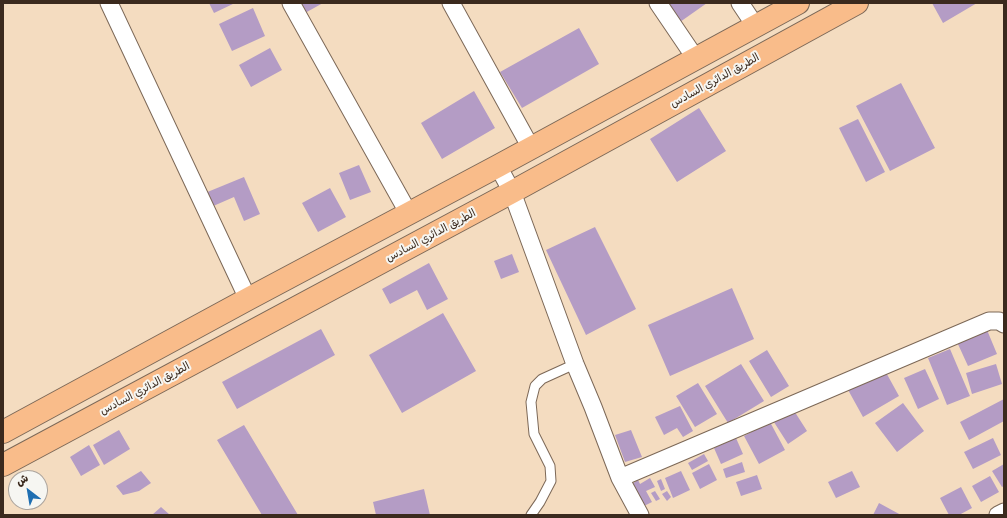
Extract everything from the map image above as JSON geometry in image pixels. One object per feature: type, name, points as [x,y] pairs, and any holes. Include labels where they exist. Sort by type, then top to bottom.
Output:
[{"type":"highway","points":[[3,432],[248,298],[409,214],[798,3]]},
{"type":"highway","name":"الطريق الدائري السادس","points":[[3,465],[512,192],[857,3]]},
{"type":"street","points":[[109,3],[248,298]]},
{"type":"street","points":[[291,3],[409,214]]},
{"type":"street","points":[[451,3],[531,148]]},
{"type":"street","points":[[658,3],[696,59]]},
{"type":"street","points":[[740,3],[756,27]]},
{"type":"street","points":[[498,166],[512,192],[575,364],[620,478],[640,515]]},
{"type":"street","points":[[620,478],[989,321],[999,321],[1004,324]]},
{"type":"street","points":[[998,515],[1004,512]]},
{"type":"lane","points":[[531,515],[540,502],[550,481],[550,466],[534,434],[531,402],[535,386],[542,379],[575,364]]},
{"type":"building","points":[[209,3],[235,3],[214,13]]},
{"type":"building","points":[[300,3],[323,3],[305,13]]},
{"type":"building","points":[[667,3],[707,3],[680,22]]},
{"type":"building","points":[[932,3],[977,3],[943,23]]},
{"type":"building","points":[[253,8],[265,36],[232,51],[219,24]]},
{"type":"building","points":[[579,28],[599,64],[522,108],[500,72]]},
{"type":"building","points":[[270,48],[282,70],[251,87],[239,65]]},
{"type":"building","points":[[901,83],[935,148],[890,171],[856,106]]},
{"type":"building","points":[[474,91],[495,128],[442,159],[421,123]]},
{"type":"building","points":[[699,108],[726,151],[677,182],[650,139]]},
{"type":"building","points":[[858,119],[885,172],[866,182],[839,128]]},
{"type":"building","points":[[359,165],[371,192],[350,200],[339,173]]},
{"type":"building","points":[[244,177],[260,214],[244,221],[234,197],[211,207],[205,193]]},
{"type":"building","points":[[330,188],[346,217],[318,232],[302,203]]},
{"type":"building","points":[[595,227],[636,309],[586,335],[546,250]]},
{"type":"building","points":[[512,254],[519,272],[501,279],[494,261]]},
{"type":"building","points":[[429,263],[448,299],[427,310],[417,290],[390,304],[382,289]]},
{"type":"building","points":[[732,288],[754,339],[670,376],[648,325]]},
{"type":"building","points":[[443,313],[476,371],[402,413],[369,355]]},
{"type":"building","points":[[321,329],[335,355],[237,409],[222,382]]},
{"type":"building","points":[[987,330],[997,354],[968,366],[957,342]]},
{"type":"building","points":[[950,349],[970,396],[947,405],[928,358]]},
{"type":"building","points":[[767,350],[789,386],[771,397],[749,361]]},
{"type":"building","points":[[741,364],[764,401],[728,423],[705,386]]},
{"type":"building","points":[[996,364],[1002,384],[972,394],[966,373]]},
{"type":"building","points":[[883,367],[899,396],[863,417],[847,388]]},
{"type":"building","points":[[925,369],[939,399],[918,409],[904,378]]},
{"type":"building","points":[[698,383],[717,414],[695,427],[676,396]]},
{"type":"building","points":[[1004,399],[1004,421],[969,440],[960,422]]},
{"type":"building","points":[[903,403],[924,431],[897,452],[875,423]]},
{"type":"building","points":[[680,406],[693,431],[683,437],[677,428],[664,435],[655,417]]},
{"type":"building","points":[[791,406],[807,431],[788,444],[772,419]]},
{"type":"building","points":[[770,422],[785,450],[759,464],[744,436]]},
{"type":"building","points":[[244,425],[298,515],[262,515],[217,440]]},
{"type":"building","points":[[119,430],[130,449],[104,465],[93,445]]},
{"type":"building","points":[[631,430],[642,457],[625,462],[615,435]]},
{"type":"building","points":[[736,438],[743,454],[721,464],[714,448]]},
{"type":"building","points":[[993,438],[1001,455],[973,469],[964,452]]},
{"type":"building","points":[[89,445],[100,465],[81,476],[70,457]]},
{"type":"building","points":[[704,454],[708,461],[692,470],[688,463]]},
{"type":"building","points":[[742,462],[745,472],[726,478],[723,469]]},
{"type":"building","points":[[709,464],[717,480],[700,489],[692,473]]},
{"type":"building","points":[[1004,464],[1004,486],[1002,487],[992,471]]},
{"type":"building","points":[[141,471],[151,483],[139,491],[123,495],[116,486]]},
{"type":"building","points":[[681,471],[690,490],[673,498],[665,478]]},
{"type":"building","points":[[852,471],[860,487],[836,498],[828,482]]},
{"type":"building","points":[[757,475],[762,489],[741,496],[736,482]]},
{"type":"building","points":[[990,476],[999,492],[981,502],[972,486]]},
{"type":"building","points":[[650,478],[655,487],[646,491],[652,502],[644,506],[632,484],[638,480],[640,484]]},
{"type":"building","points":[[661,479],[665,489],[661,491],[657,481]]},
{"type":"building","points":[[961,487],[972,508],[959,515],[949,515],[940,498]]},
{"type":"building","points":[[424,489],[430,515],[376,515],[373,502]]},
{"type":"building","points":[[655,491],[660,499],[656,501],[651,493]]},
{"type":"building","points":[[667,491],[671,497],[667,501],[662,494]]},
{"type":"building","points":[[879,503],[901,515],[873,515]]},
{"type":"building","points":[[161,507],[170,515],[152,515]]}]
